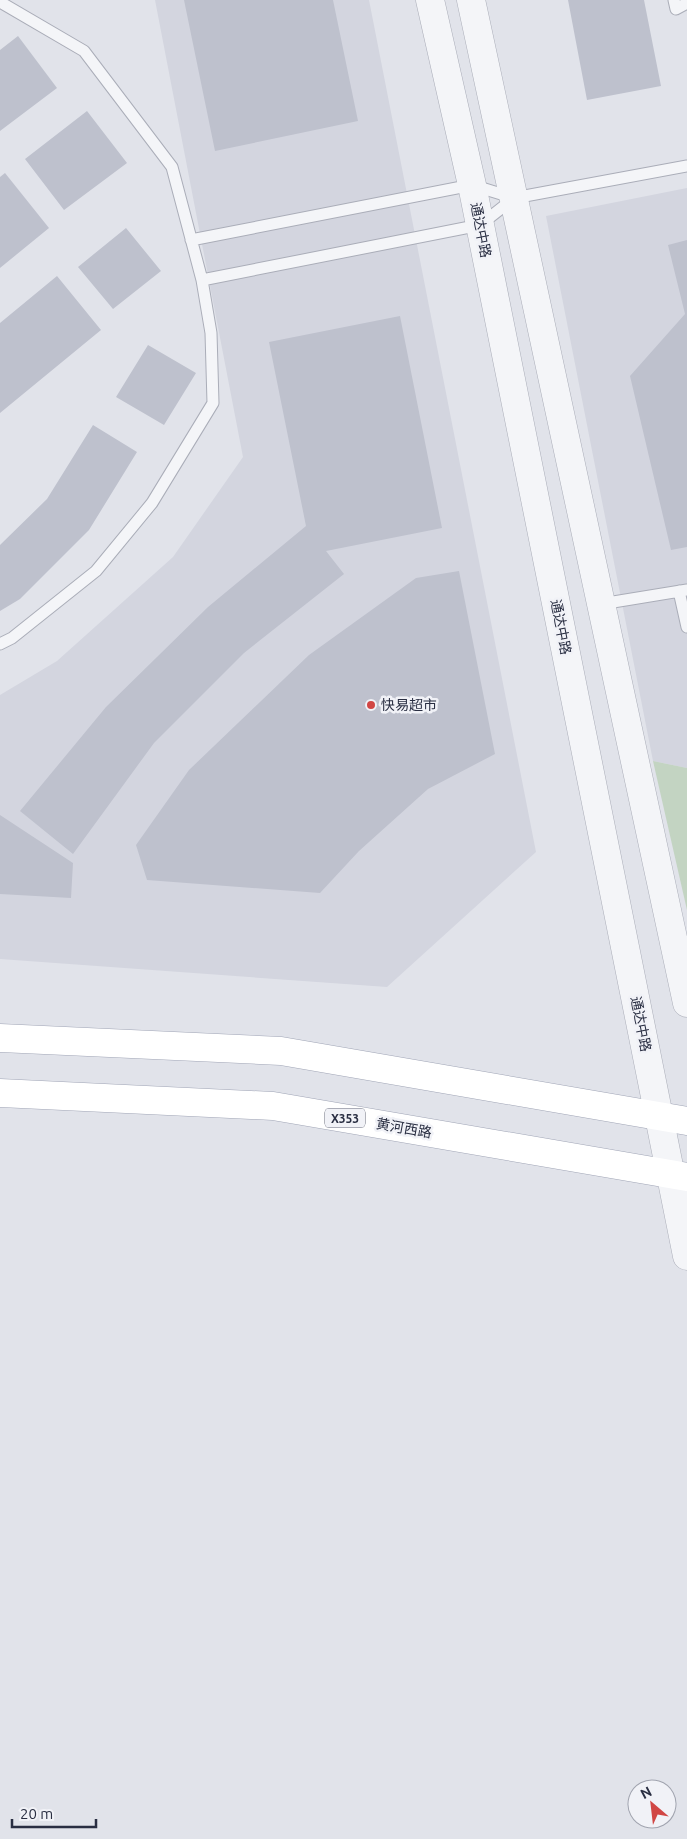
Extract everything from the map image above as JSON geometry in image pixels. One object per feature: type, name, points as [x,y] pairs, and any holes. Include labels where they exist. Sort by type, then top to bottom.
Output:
[{"type":"main road","points":[[0,1038],[281,1052],[687,1121]]},
{"type":"main road","name":"黄河西路","points":[[0,1093],[273,1106],[679,1176]]},
{"type":"street","name":"通达中路","points":[[430,0],[472,185],[660,1117],[679,1176],[687,1256]]},
{"type":"street","points":[[471,0],[687,1003]]},
{"type":"lane","points":[[674,0],[676,9],[687,3]]},
{"type":"lane","points":[[0,2],[84,51],[172,167],[202,280],[211,333],[212,403],[152,503],[96,571],[12,638],[0,644]]},
{"type":"lane","points":[[191,240],[472,185],[514,198],[687,166]]},
{"type":"lane","points":[[202,280],[480,225],[514,198]]},
{"type":"lane","points":[[601,604],[683,591],[687,627]]},
{"type":"shaded area","points":[[155,0],[369,0],[536,852],[387,987],[0,959],[0,695],[57,661],[173,557],[243,457]]},
{"type":"shaded area","points":[[687,188],[687,768],[653,761],[546,216]]},
{"type":"green space","points":[[653,761],[687,768],[687,910]]},
{"type":"building","points":[[184,0],[333,0],[358,121],[215,151]]},
{"type":"building","points":[[568,0],[644,0],[661,86],[587,100]]},
{"type":"building","points":[[18,36],[57,88],[0,131],[0,50]]},
{"type":"building","points":[[87,111],[127,163],[64,210],[25,159]]},
{"type":"building","points":[[5,173],[49,228],[0,268],[0,177]]},
{"type":"building","points":[[126,228],[161,271],[113,309],[78,267]]},
{"type":"building","points":[[687,240],[687,547],[671,550],[630,376],[685,314],[668,245]]},
{"type":"building","points":[[57,276],[101,330],[0,413],[0,323]]},
{"type":"building","points":[[400,316],[442,528],[326,551],[344,574],[244,653],[154,743],[73,854],[20,811],[106,707],[208,607],[306,526],[269,342]]},
{"type":"building","points":[[148,345],[196,373],[164,425],[116,397]]},
{"type":"building","points":[[93,425],[137,452],[89,530],[20,599],[0,611],[0,545],[47,499]]},
{"type":"building","name":"快易超市","points":[[459,571],[495,754],[428,789],[359,851],[320,893],[147,880],[136,845],[189,770],[309,655],[416,578]]},
{"type":"building","points":[[0,815],[73,863],[71,898],[0,894]]},
{"type":"place","name":"快易超市","points":[[371,705]]}]
